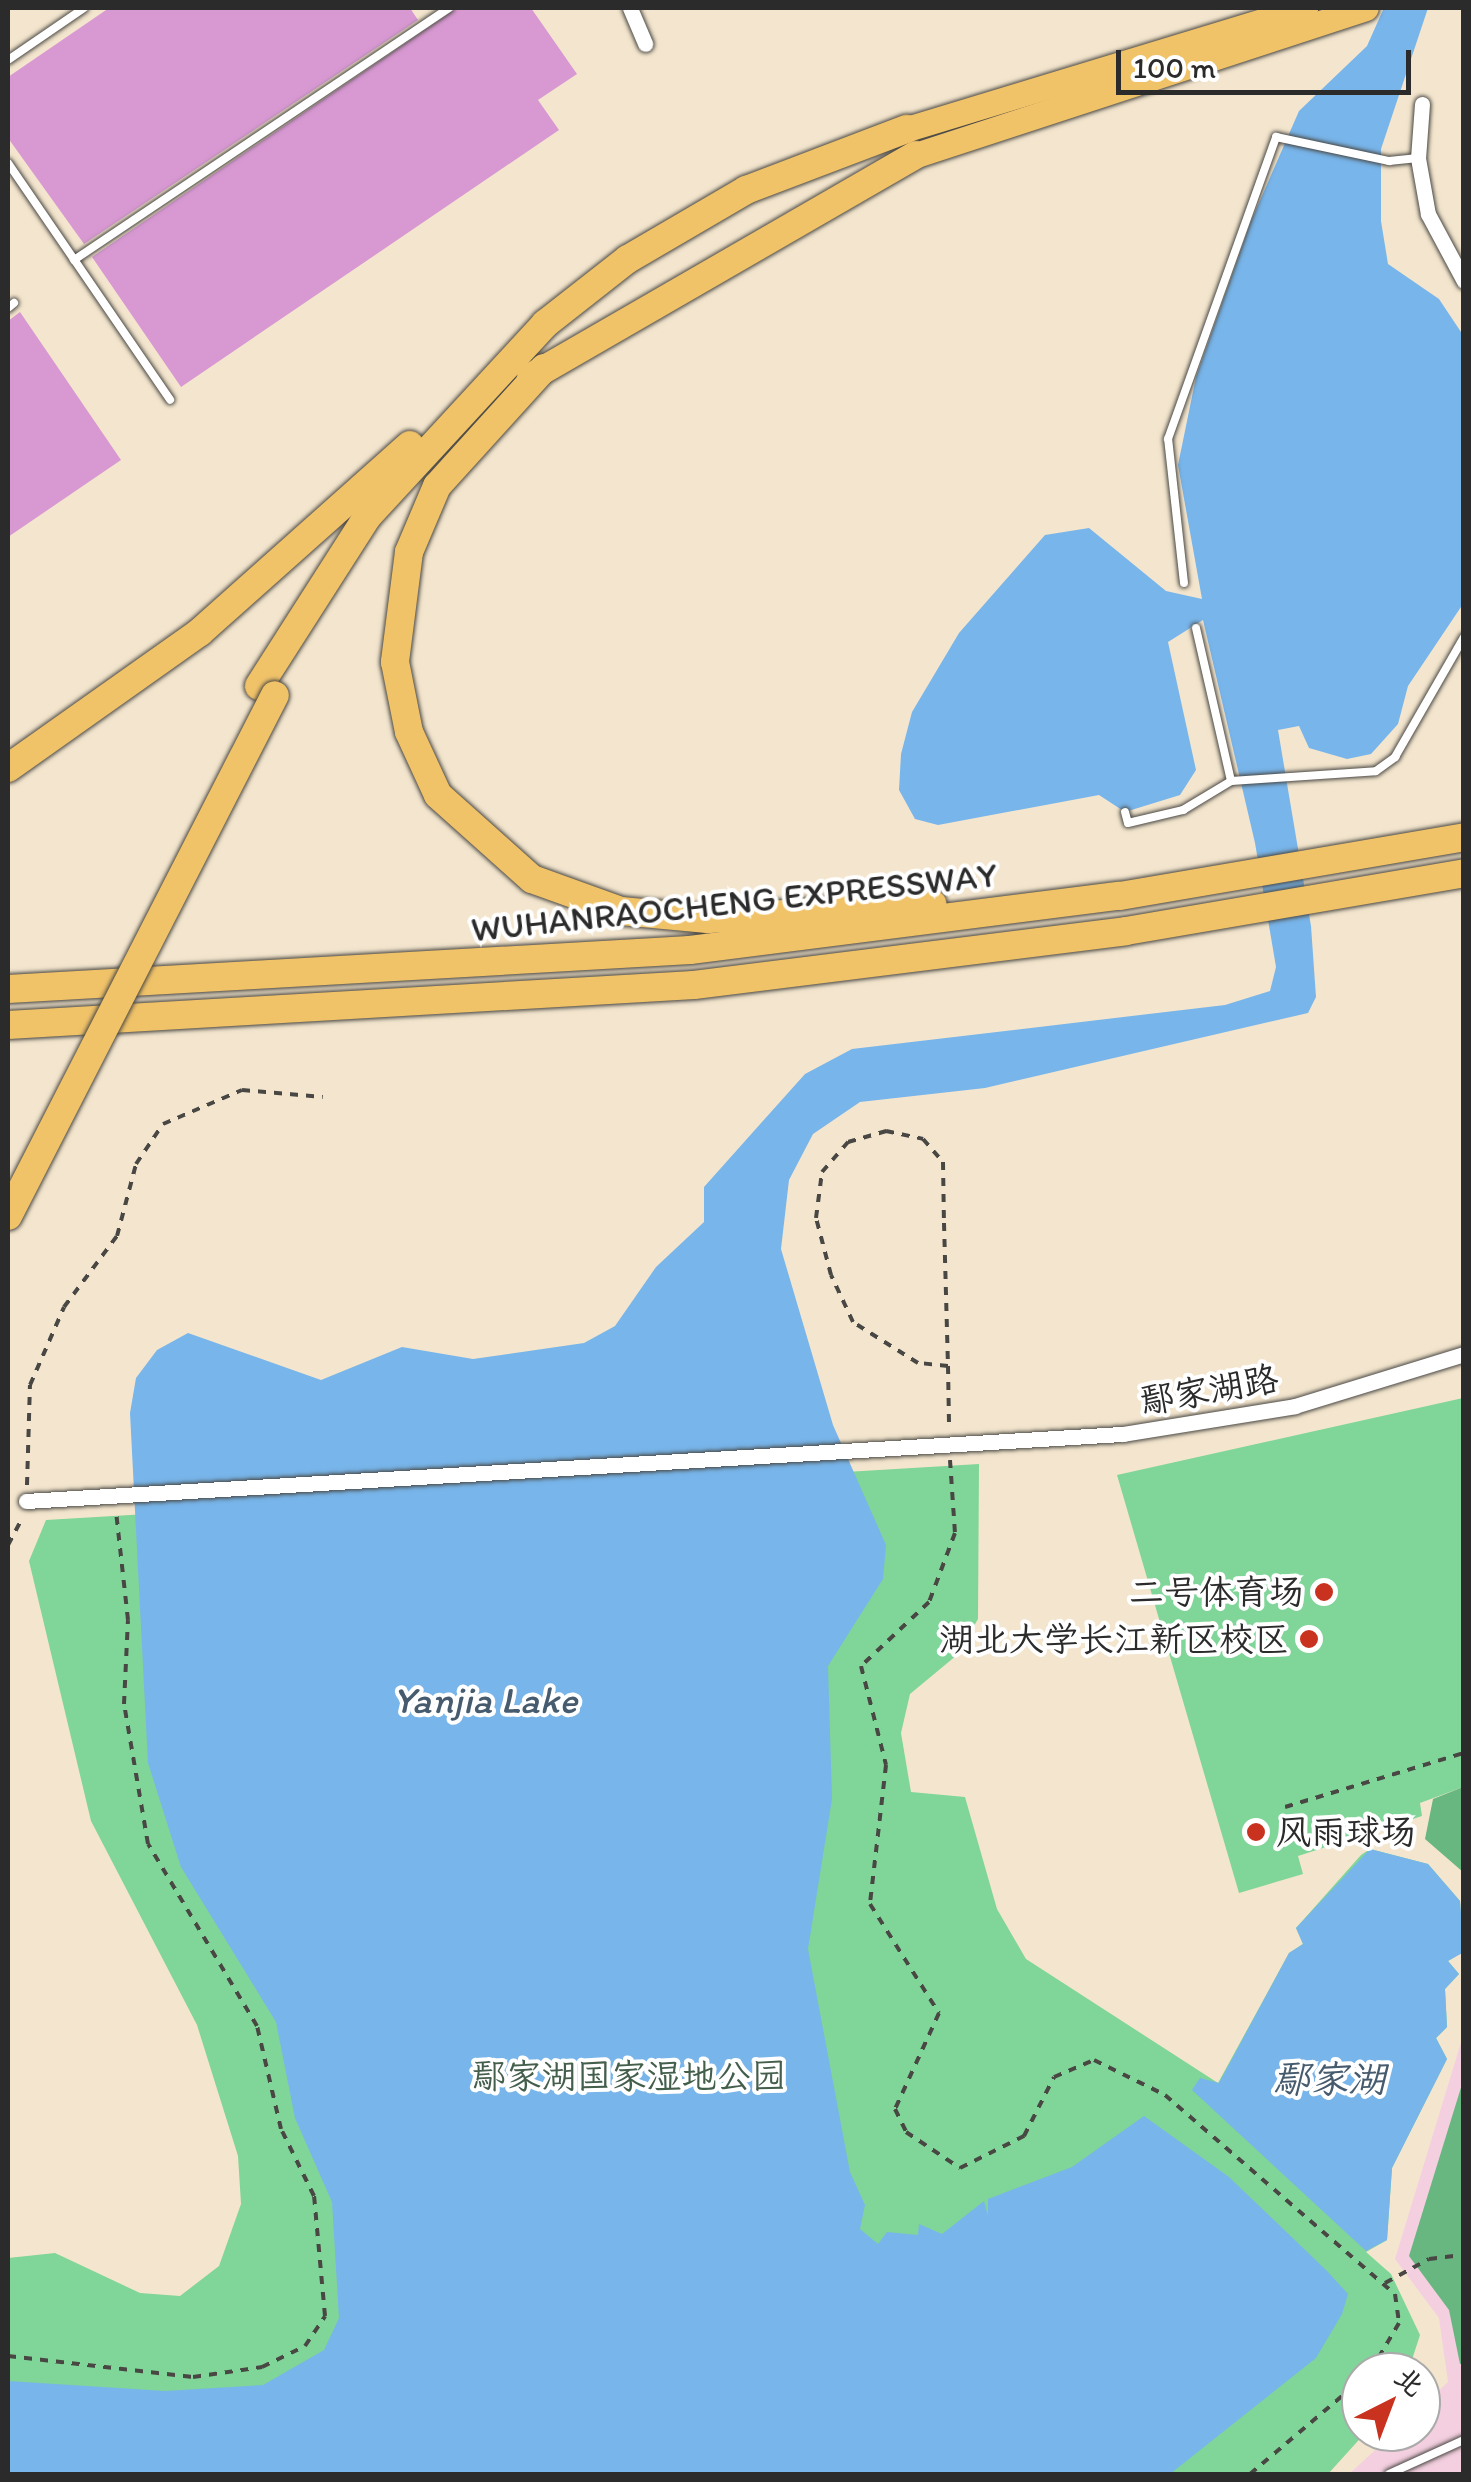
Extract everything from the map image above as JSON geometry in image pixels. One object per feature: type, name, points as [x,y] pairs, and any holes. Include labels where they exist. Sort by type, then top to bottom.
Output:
[{"type":"highway","points":[[8,1216],[267,690],[402,500],[544,368],[912,142],[1305,8]]},
{"type":"highway","points":[[8,768],[200,632],[628,258],[771,178],[912,142],[1366,8]]},
{"type":"highway","points":[[544,368],[428,502],[396,636],[403,709],[427,775],[452,814],[506,862],[590,903],[681,918],[1224,879]]},
{"type":"highway","points":[[8,1179],[267,690],[367,517],[485,384]]},
{"type":"highway","name":"WUHANRAOCHENG EXPRESSWAY","points":[[8,989],[654,953],[1224,879],[1464,837]]},
{"type":"highway","points":[[8,1043],[158,1038],[404,1008],[982,951],[1464,873]]},
{"type":"highway","points":[[8,1024],[404,1008]]},
{"type":"street","points":[[630,8],[645,44]]},
{"type":"street","points":[[1422,104],[1418,158],[1428,214],[1464,281]]},
{"type":"street","name":"鄢家湖路","points":[[26,1501],[953,1444],[1238,1418],[1464,1354]]},
{"type":"lane","points":[[8,60],[84,8]]},
{"type":"lane","points":[[74,260],[449,8]]},
{"type":"lane","points":[[1184,583],[1168,439],[1276,138],[1389,161],[1418,158]]},
{"type":"lane","points":[[8,163],[170,400]]},
{"type":"lane","points":[[1196,628],[1231,781]]},
{"type":"lane","points":[[1124,812],[1128,823],[1184,810],[1231,781],[1376,771],[1395,757],[1464,638]]},
{"type":"lane","points":[[1389,2474],[1464,2440]]},
{"type":"path","points":[[8,1545],[26,1501],[30,1385],[64,1307],[117,1236],[136,1164],[162,1124],[242,1090],[322,1098]]},
{"type":"path","points":[[948,1366],[918,1363],[853,1322],[831,1275],[816,1218],[822,1172],[848,1142],[886,1131],[923,1139],[943,1162],[955,1533],[929,1602],[861,1666],[886,1765],[870,1904],[938,2013],[895,2109],[906,2132],[960,2168],[1024,2136],[1054,2077],[1094,2060],[1165,2095],[1385,2283],[1399,2322],[1382,2352]]},
{"type":"path","points":[[8,2356],[193,2377],[262,2367],[305,2346],[325,2316],[314,2196],[281,2129],[257,2026],[148,1844],[124,1704],[126,1566],[114,1498]]},
{"type":"path","points":[[1285,1807],[1464,1752]]},
{"type":"path","points":[[1385,2283],[1429,2259],[1464,2255]]},
{"type":"path","points":[[1250,2474],[1341,2397]]},
{"type":"shaded area","points":[[1463,2036],[1463,2474],[1349,2474],[1373,2452],[1441,2452],[1441,2388],[1448,2382],[1439,2318],[1395,2259]]},
{"type":"green space","name":"湖北大学长江新区校区","points":[[1463,1398],[1463,1787],[1420,1803],[1422,1816],[1298,1856],[1303,1874],[1239,1893],[1117,1475]]},
{"type":"green space","name":"Yanjia Lake","points":[[979,1464],[978,1619],[957,1655],[910,1694],[901,1733],[911,1792],[965,1797],[997,1909],[1026,1959],[1218,2083],[1289,1953],[1303,1944],[1296,1928],[1361,1855],[1370,1849],[1428,1864],[1460,1901],[1463,1952],[1448,1961],[1459,1974],[1445,1989],[1447,2027],[1436,2038],[1447,2059],[1392,2168],[1387,2240],[1366,2252],[1391,2274],[1420,2335],[1414,2352],[1341,2352],[1341,2452],[1348,2452],[1328,2474],[8,2474],[8,2258],[55,2253],[140,2293],[180,2296],[219,2266],[241,2204],[238,2156],[197,2025],[91,1821],[29,1561],[46,1520]]},
{"type":"green space","points":[[1463,1787],[1463,1872],[1425,1839],[1433,1799]]},
{"type":"green space","points":[[1463,2081],[1464,2363],[1460,2364],[1449,2310],[1409,2256]]},
{"type":"water","name":"Yanjia Lake","points":[[1428,8],[1381,149],[1381,221],[1388,264],[1439,299],[1463,335],[1463,604],[1408,686],[1398,724],[1371,754],[1347,759],[1309,748],[1299,726],[1278,730],[1311,926],[1316,997],[1308,1013],[985,1088],[860,1102],[813,1134],[789,1180],[781,1249],[833,1425],[886,1545],[883,1579],[828,1666],[832,1799],[808,1949],[850,2172],[865,2205],[860,2229],[878,2244],[887,2232],[918,2235],[919,2224],[942,2234],[984,2201],[988,2216],[988,2199],[1072,2167],[1144,2116],[1229,2177],[1327,2271],[1348,2294],[1342,2314],[1316,2358],[1170,2474],[8,2474],[8,2381],[165,2391],[263,2385],[324,2350],[339,2318],[332,2202],[295,2118],[276,2022],[181,1867],[148,1763],[130,1413],[136,1378],[157,1350],[188,1333],[321,1380],[402,1347],[473,1359],[584,1343],[615,1326],[656,1267],[704,1222],[704,1187],[805,1074],[852,1049],[1225,1005],[1270,991],[1276,967],[1255,843],[1203,620],[1168,642],[1196,770],[1180,795],[1125,812],[1099,795],[938,825],[915,819],[899,790],[901,754],[912,712],[959,633],[1045,535],[1089,528],[1166,591],[1202,599],[1178,465],[1196,377],[1251,221],[1299,111],[1367,46],[1383,10]]},
{"type":"water","name":"鄢家湖","points":[[1370,1849],[1428,1864],[1460,1901],[1464,1952],[1448,1961],[1459,1974],[1445,1989],[1447,2027],[1436,2038],[1447,2059],[1392,2168],[1387,2240],[1366,2251],[1192,2090],[1200,2078],[1219,2083],[1289,1953],[1303,1944],[1296,1928]]},
{"type":"building","points":[[109,8],[410,8],[418,20],[84,244],[8,138],[8,77]]},
{"type":"building","points":[[457,8],[531,8],[577,74],[538,100],[559,130],[181,387],[92,257]]},
{"type":"building","points":[[20,312],[121,460],[8,537],[8,321]]},
{"type":"place","name":"二号体育场","points":[[1324,1592]]},
{"type":"place","name":"湖北大学长江新区校区","points":[[1309,1639]]},
{"type":"place","name":"风雨球场","points":[[1256,1832]]},
{"type":"park label","name":"鄢家湖国家湿地公园","points":[[629,2076]]}]
